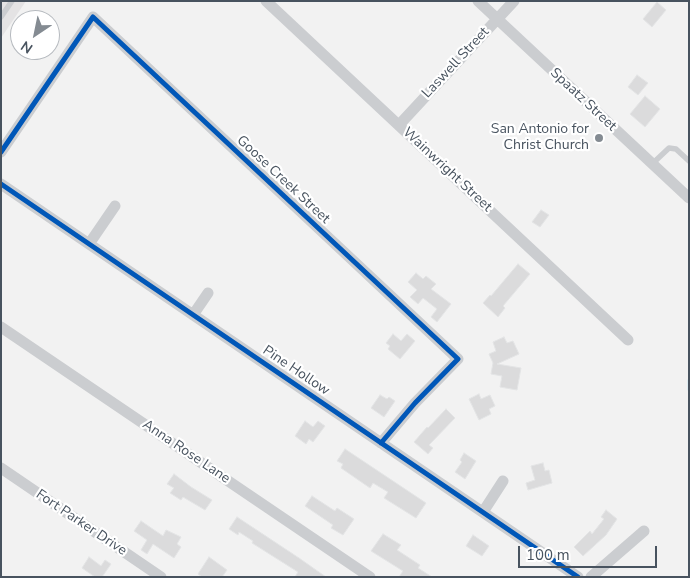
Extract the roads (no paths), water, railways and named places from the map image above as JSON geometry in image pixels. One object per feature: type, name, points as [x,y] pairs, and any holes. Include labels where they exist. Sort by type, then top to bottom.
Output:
[{"type":"street","name":"Wainwright Street","points":[[266,1],[628,340]]},
{"type":"street","name":"Spaatz Street","points":[[478,1],[689,198]]},
{"type":"street","name":"Laswell Street","points":[[399,125],[514,1]]},
{"type":"street","name":"Goose Creek Street","points":[[1,152],[93,17],[458,359],[415,403],[381,443]]},
{"type":"street","name":"Pine Hollow","points":[[1,184],[578,577]]},
{"type":"street","points":[[89,244],[115,206]]},
{"type":"street","points":[[193,315],[208,292]]},
{"type":"street","name":"Anna Rose Lane","points":[[1,327],[370,577]]},
{"type":"street","name":"Fort Parker Drive","points":[[1,468],[161,577]]},
{"type":"street","points":[[482,512],[503,481]]},
{"type":"street","points":[[591,577],[644,531]]},
{"type":"lane","points":[[1,17],[12,1]]},
{"type":"lane","points":[[652,164],[669,148],[676,150],[689,161]]},
{"type":"waterway","points":[[689,380],[689,390]]},
{"type":"place","name":"San Antonio for Christ Church","points":[[599,138]]}]
